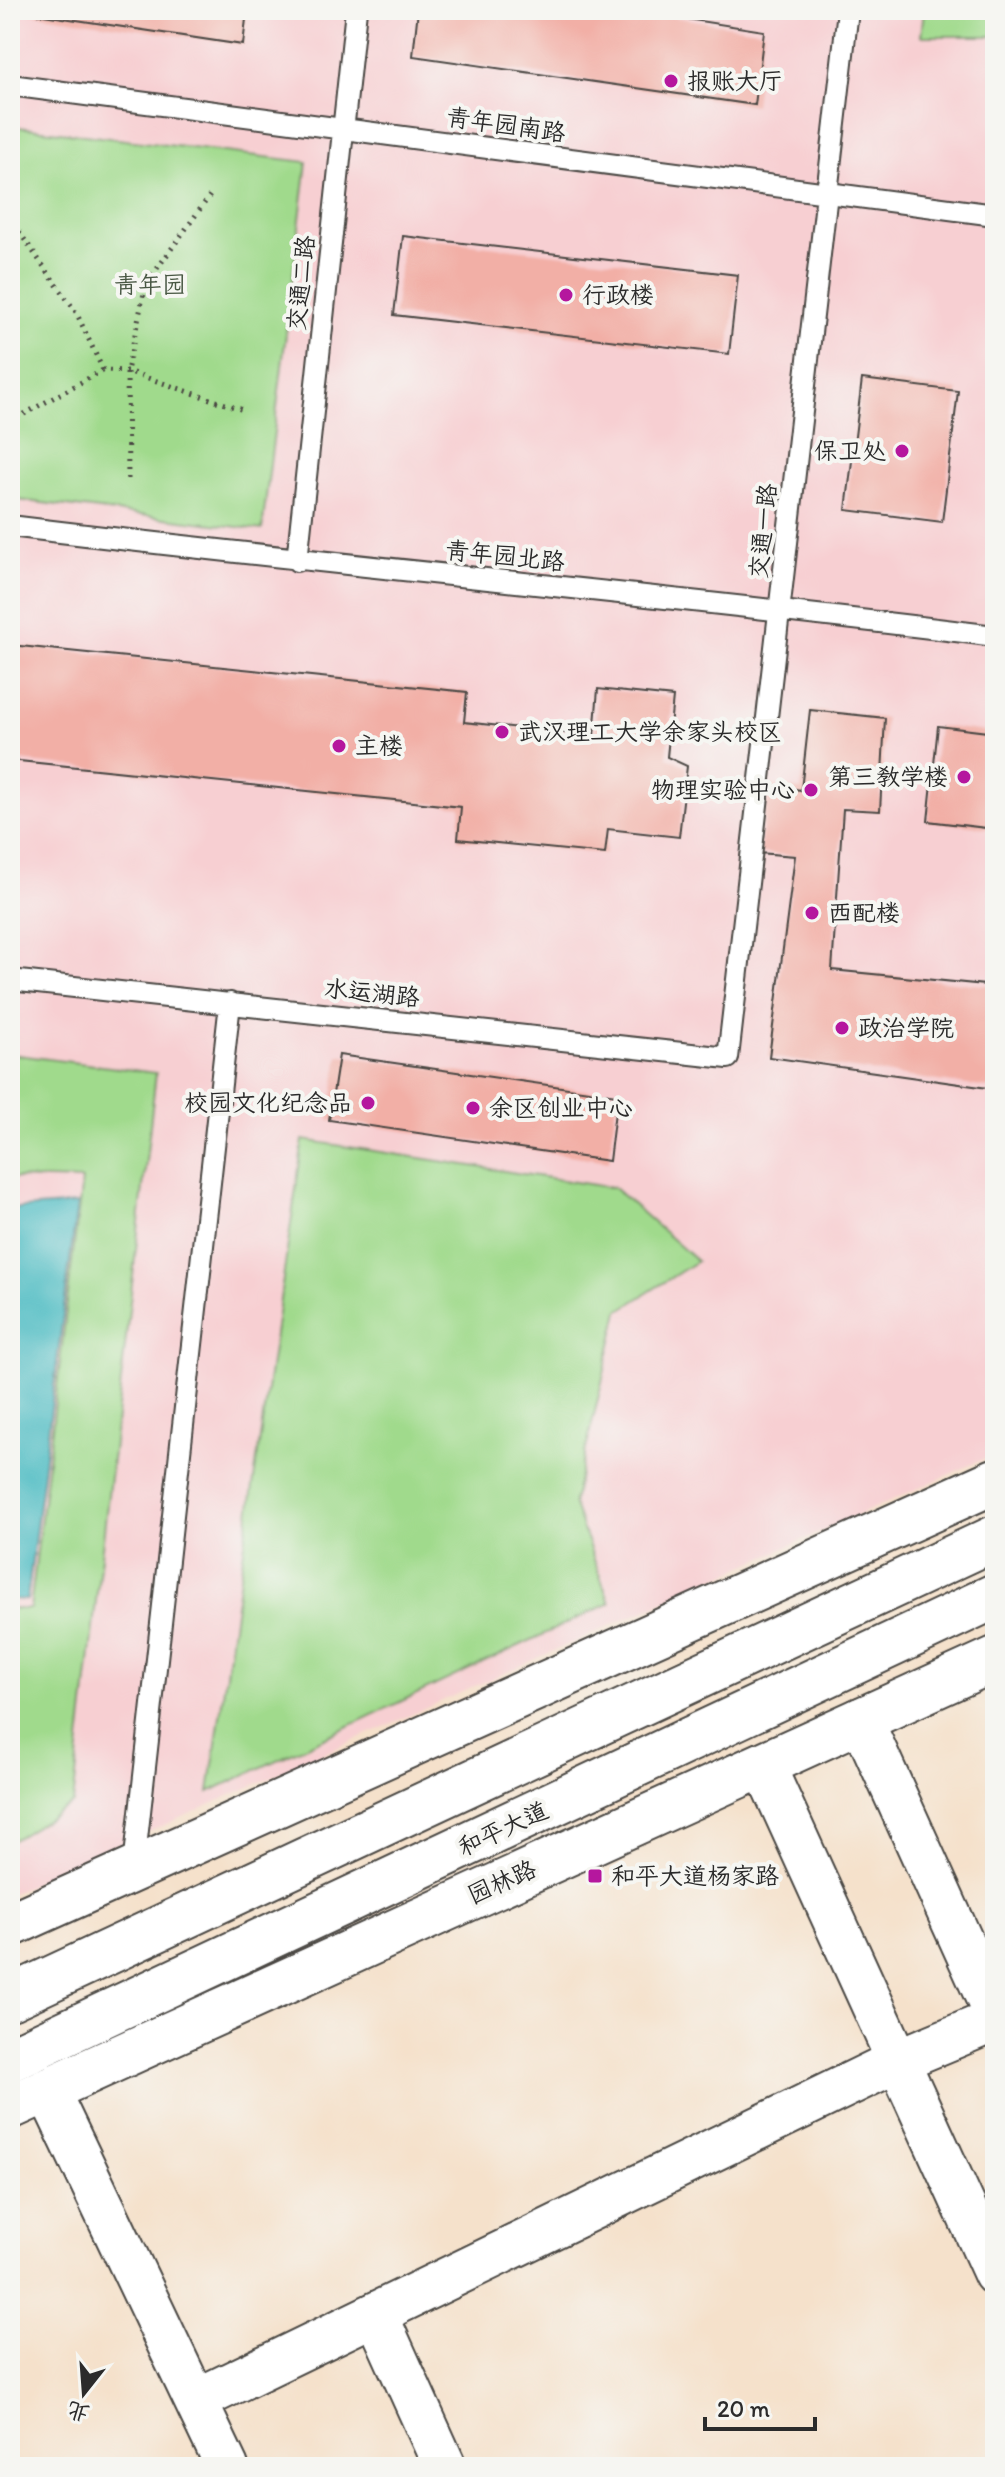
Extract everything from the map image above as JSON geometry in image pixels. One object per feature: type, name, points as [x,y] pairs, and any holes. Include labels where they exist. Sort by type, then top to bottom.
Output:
[{"type":"main road","points":[[10,1925],[134,1866],[995,1481]]},
{"type":"main road","points":[[10,1998],[995,1538]]},
{"type":"main road","name":"和平大道","points":[[10,2059],[995,1596]]},
{"type":"main road","name":"园林路","points":[[29,2098],[995,1659]]},
{"type":"street","points":[[197,2400],[899,2060],[995,2018],[861,1719]]},
{"type":"street","points":[[763,1764],[995,2274]]},
{"type":"street","points":[[29,2098],[197,2400],[227,2467]]},
{"type":"street","points":[[376,2314],[445,2467]]},
{"type":"lane","name":"交通二路","points":[[297,561],[356,10]]},
{"type":"lane","name":"交通一路","points":[[728,1058],[848,10]]},
{"type":"lane","name":"青年园南路","points":[[10,85],[995,215]]},
{"type":"lane","name":"青年园北路","points":[[10,526],[297,561],[780,609],[995,636]]},
{"type":"lane","name":"水运湖路","points":[[10,980],[728,1058]]},
{"type":"lane","points":[[134,1866],[230,1003]]},
{"type":"path","points":[[128,479],[127,371],[146,284],[211,194]]},
{"type":"path","points":[[10,219],[76,312],[103,370]]},
{"type":"path","points":[[10,422],[103,370],[127,371],[246,411]]},
{"type":"shaded area","name":"武汉理工大学余家头校区","points":[[10,10],[995,10],[995,1454],[10,1894]]},
{"type":"green space","points":[[924,10],[995,10],[995,36],[921,36]]},
{"type":"green space","name":"青年园","points":[[10,126],[307,162],[262,530],[10,499]]},
{"type":"green space","points":[[10,1054],[156,1073],[73,1803],[10,1842],[10,1609],[30,1609],[82,1180],[10,1178]]},
{"type":"green space","points":[[303,1140],[614,1188],[697,1261],[619,1311],[573,1503],[610,1603],[209,1792]]},
{"type":"water","points":[[77,1204],[27,1600],[10,1599],[10,1209]]},
{"type":"building","points":[[10,10],[247,10],[243,45]]},
{"type":"building","name":"报账大厅","points":[[418,10],[648,10],[648,13],[764,31],[755,105],[413,56]]},
{"type":"building","name":"行政楼","points":[[403,236],[738,275],[729,354],[394,315]]},
{"type":"building","name":"保卫处","points":[[862,379],[958,391],[942,522],[846,510]]},
{"type":"building","name":"主楼","points":[[10,645],[467,692],[464,722],[594,736],[598,689],[673,697],[667,757],[687,766],[679,837],[608,829],[605,854],[458,839],[461,807],[10,760]]},
{"type":"building","name":"西配楼","points":[[810,710],[885,718],[880,811],[843,809],[832,970],[995,986],[995,1089],[769,1057],[795,856],[759,853],[769,785],[801,790]]},
{"type":"building","name":"第三教学楼","points":[[938,726],[995,733],[995,829],[928,821]]},
{"type":"building","name":"余区创业中心","points":[[339,1055],[617,1095],[609,1161],[329,1120]]},
{"type":"place","name":"报账大厅","points":[[671,81]]},
{"type":"place","name":"行政楼","points":[[566,295]]},
{"type":"place","name":"保卫处","points":[[902,451]]},
{"type":"place","name":"武汉理工大学余家头校区","points":[[502,732]]},
{"type":"place","name":"主楼","points":[[339,746]]},
{"type":"place","name":"第三教学楼","points":[[964,777]]},
{"type":"place","name":"物理实验中心","points":[[811,790]]},
{"type":"place","name":"西配楼","points":[[812,913]]},
{"type":"place","name":"政治学院","points":[[842,1028]]},
{"type":"place","name":"校园文化纪念品","points":[[368,1103]]},
{"type":"place","name":"余区创业中心","points":[[473,1108]]},
{"type":"place","name":"和平大道杨家路","points":[[595,1876]]}]
